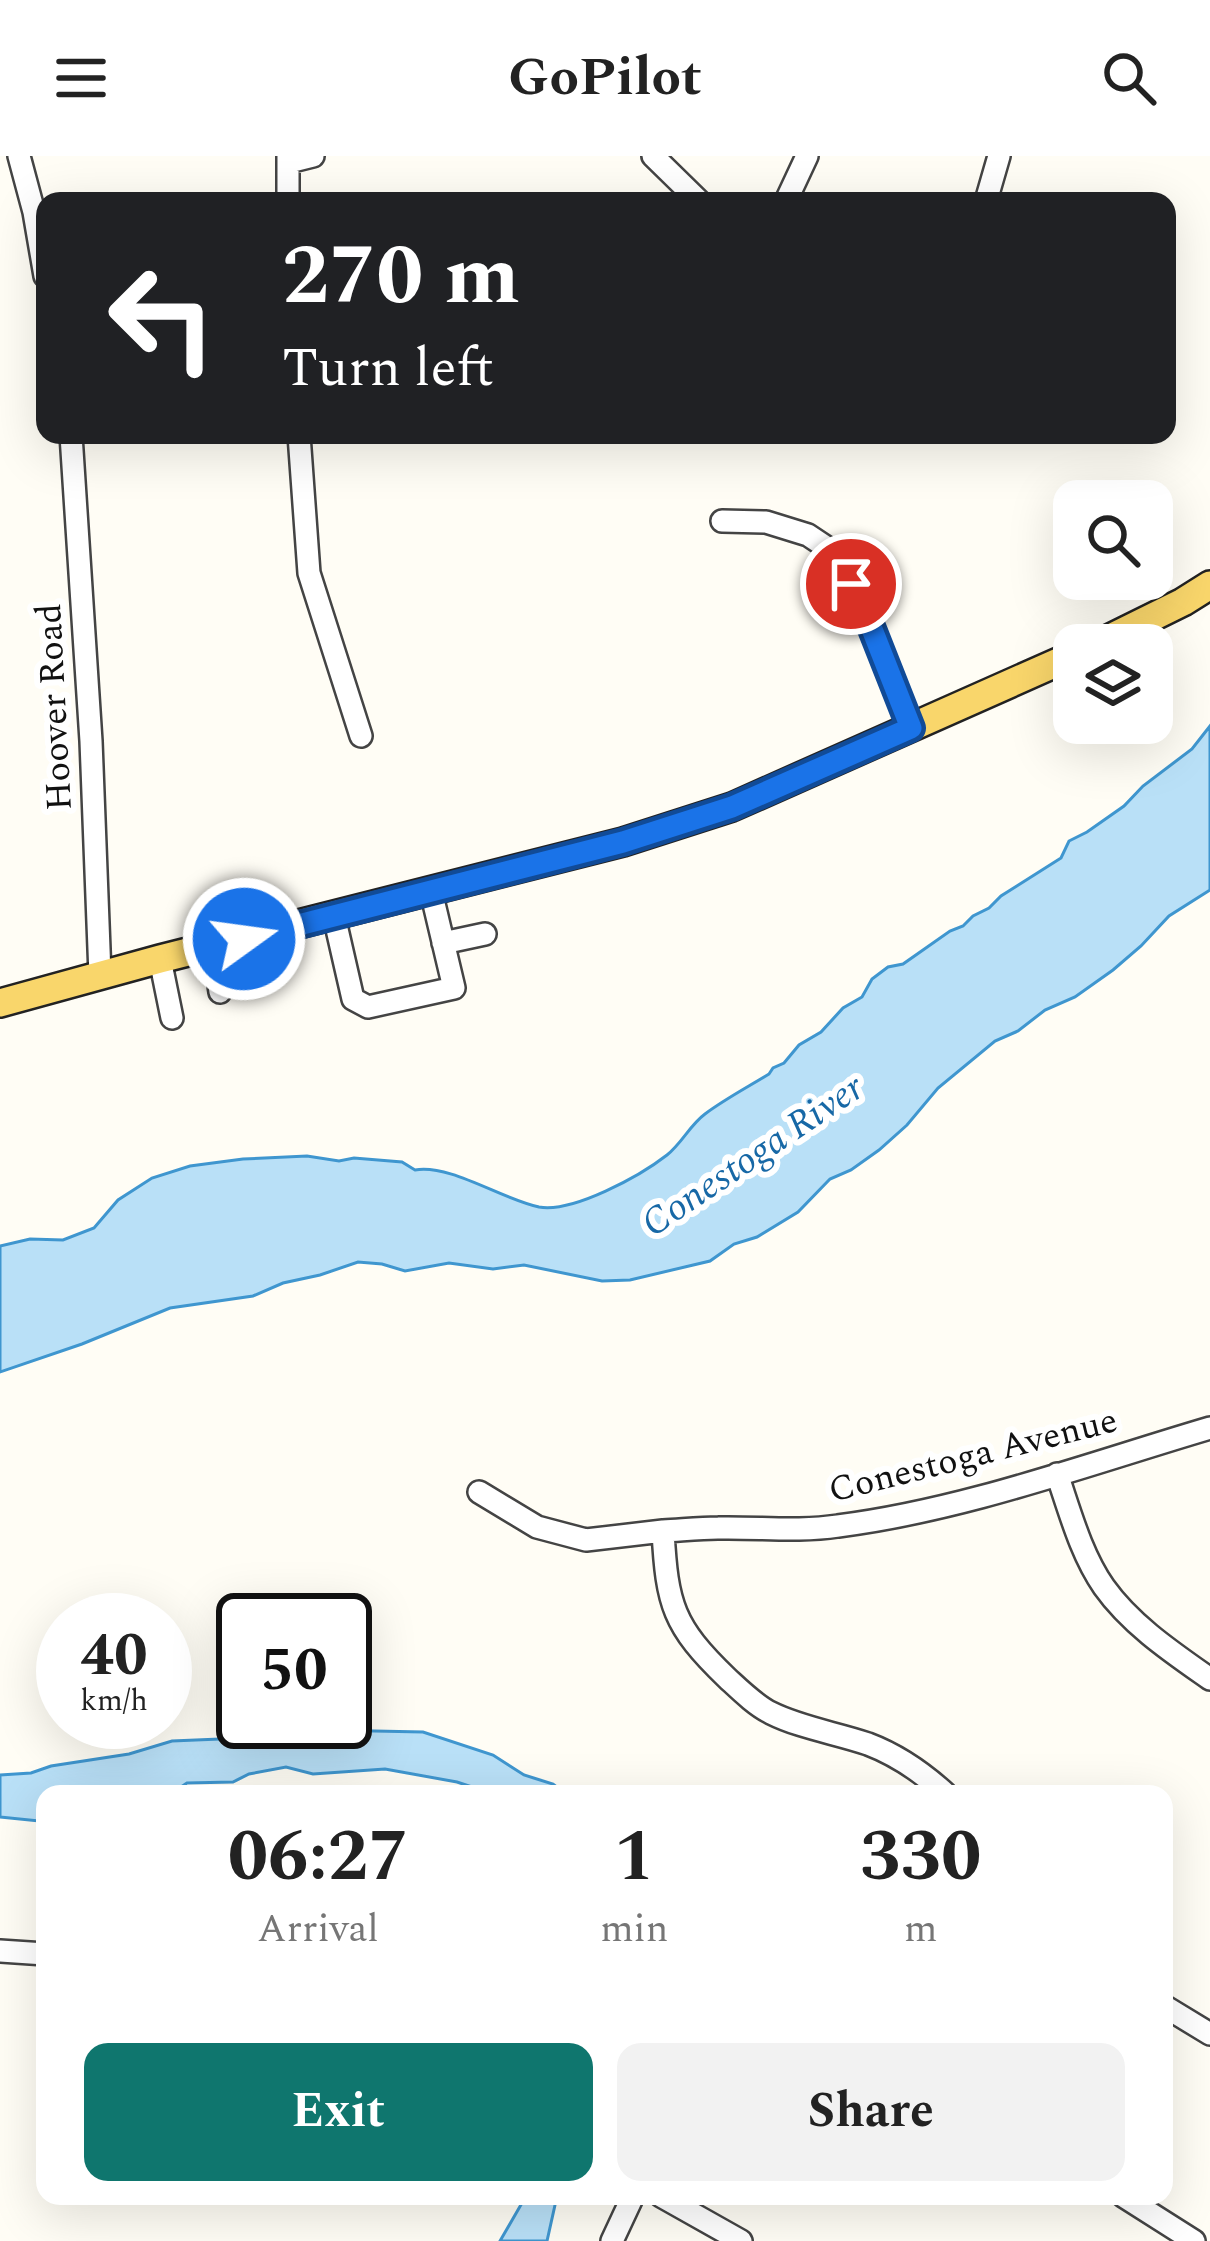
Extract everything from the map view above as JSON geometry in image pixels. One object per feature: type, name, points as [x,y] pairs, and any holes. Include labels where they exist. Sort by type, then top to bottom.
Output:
[{"type":"main road","points":[[1138,624],[1210,585]]},
{"type":"main road","points":[[0,1003],[623,842],[732,807],[1053,664]]},
{"type":"street","points":[[19,156],[36,224]]},
{"type":"street","points":[[288,192],[289,159],[313,156]]},
{"type":"street","points":[[652,156],[690,192]]},
{"type":"street","points":[[790,192],[807,156]]},
{"type":"street","points":[[989,192],[999,156]]},
{"type":"street","name":"Hoover Road","points":[[72,444],[100,975]]},
{"type":"street","points":[[300,444],[309,573],[361,736]]},
{"type":"street","points":[[722,521],[766,522],[808,535],[835,553],[868,619],[911,728]]},
{"type":"street","points":[[334,916],[353,999],[368,1007],[454,988],[431,891]]},
{"type":"street","points":[[443,943],[484,934]]},
{"type":"street","points":[[212,947],[220,992]]},
{"type":"street","points":[[160,959],[172,1018]]},
{"type":"street","name":"Conestoga Avenue","points":[[479,1492],[537,1527],[586,1540],[663,1531],[836,1527],[972,1498],[1210,1428]]},
{"type":"street","points":[[1057,1474],[1083,1547],[1104,1587],[1135,1621],[1210,1679]]},
{"type":"street","points":[[663,1531],[669,1598],[676,1618],[691,1641],[739,1690],[768,1712],[900,1758],[934,1785]]},
{"type":"street","points":[[0,1951],[36,1953]]},
{"type":"street","points":[[1173,2011],[1210,2034]]},
{"type":"street","points":[[612,2241],[630,2205]]},
{"type":"street","points":[[677,2205],[741,2241]]},
{"type":"street","points":[[1137,2205],[1194,2241]]},
{"type":"water","name":"Conestoga River","points":[[1210,726],[1210,890],[1169,916],[1141,946],[1075,997],[995,1041],[938,1088],[879,1150],[830,1179],[798,1212],[757,1237],[734,1244],[710,1261],[630,1280],[602,1281],[524,1265],[493,1269],[449,1263],[405,1271],[358,1262],[253,1296],[170,1308],[0,1372],[0,1246],[30,1239],[63,1240],[94,1228],[118,1200],[152,1178],[190,1166],[307,1156],[402,1162],[415,1170],[460,1177],[539,1207],[587,1199],[624,1182],[667,1155],[705,1114],[784,1063],[799,1045],[862,997],[872,979],[888,967],[903,964],[1061,858],[1069,841],[1124,806],[1192,749]]},
{"type":"water","points":[[372,1731],[423,1732],[493,1755],[524,1775],[554,1785],[466,1785],[385,1769],[313,1774],[286,1767],[233,1782],[36,1785],[36,1821],[0,1817],[0,1775],[146,1749],[192,1749],[192,1740],[216,1739],[216,1749],[372,1749]]},
{"type":"water","points":[[521,2205],[555,2205],[547,2241],[500,2241]]},
{"type":"route","points":[[244,939],[673,827],[732,807],[911,728],[851,584]]}]
